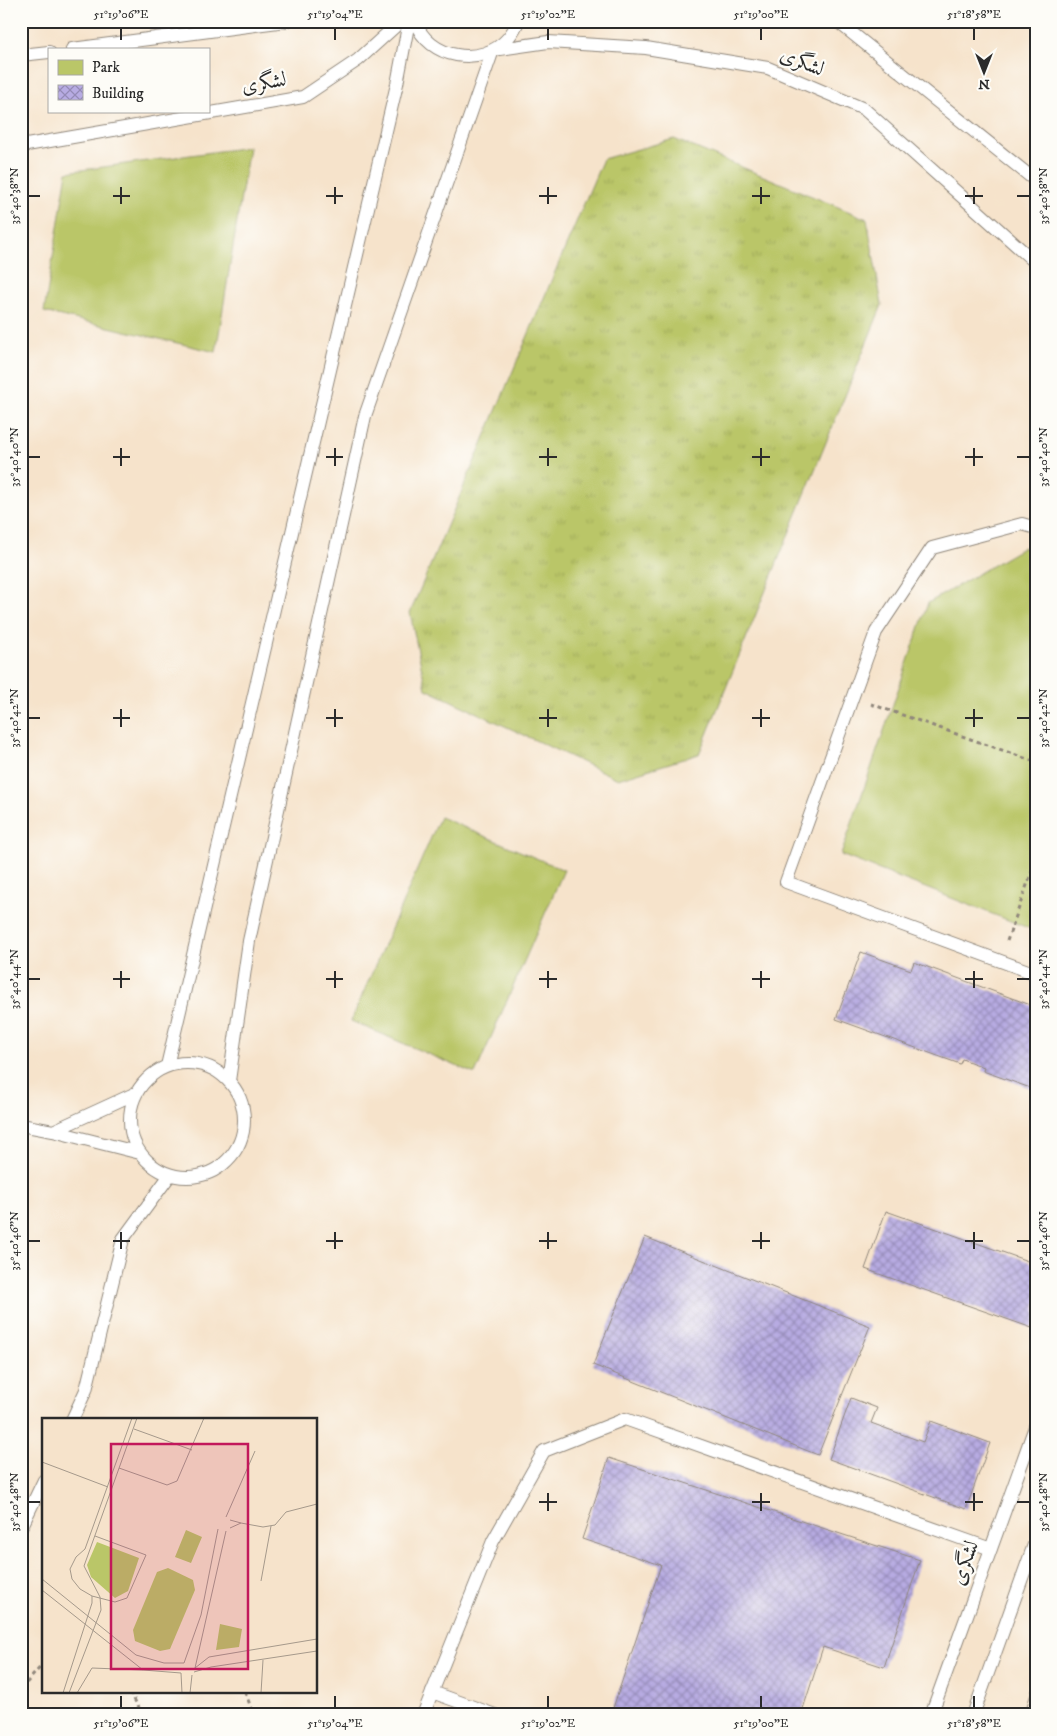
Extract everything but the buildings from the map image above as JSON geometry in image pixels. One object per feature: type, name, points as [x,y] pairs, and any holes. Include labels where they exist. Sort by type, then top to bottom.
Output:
[{"type":"lane","points":[[80,48],[286,21]]},
{"type":"lane","name":"لشگری","points":[[21,146],[303,97],[358,60],[400,21]]},
{"type":"lane","points":[[167,1066],[388,123],[409,21]]},
{"type":"lane","name":"لشگری","points":[[415,21],[417,28],[428,42],[442,52],[460,56],[477,56],[493,50],[548,42],[646,48],[768,68],[864,109],[1036,263]]},
{"type":"lane","points":[[229,1081],[249,941],[365,416],[493,50],[508,38],[518,21]]},
{"type":"lane","points":[[837,21],[1036,181]]},
{"type":"lane","points":[[21,55],[48,52]]},
{"type":"lane","points":[[1036,528],[1022,524],[932,548],[876,632],[786,882],[1036,974]]},
{"type":"lane","points":[[184,1063],[200,1064],[216,1070],[229,1081],[239,1097],[244,1115],[243,1134],[236,1151],[223,1165],[207,1174],[188,1178],[170,1175],[153,1166],[140,1153],[132,1139],[129,1124],[130,1108],[136,1093],[144,1081],[155,1072],[167,1066],[184,1063]]},
{"type":"lane","points":[[52,1131],[136,1093]]},
{"type":"lane","points":[[21,1125],[140,1153]]},
{"type":"lane","points":[[73,1418],[86,1390],[124,1239],[170,1175]]},
{"type":"lane","points":[[423,1715],[493,1541],[544,1452],[625,1418],[991,1549]]},
{"type":"lane","name":"لشگری","points":[[931,1715],[1036,1424]]},
{"type":"lane","points":[[21,1528],[42,1484]]},
{"type":"lane","points":[[974,1715],[1036,1539]]},
{"type":"lane","points":[[432,1692],[495,1715]]},
{"type":"path","points":[[852,697],[1036,762]]},
{"type":"path","points":[[1000,961],[1036,860]]},
{"type":"path","points":[[21,1689],[42,1665]]},
{"type":"path","points":[[131,1694],[143,1715]]},
{"type":"path","points":[[246,1694],[254,1715]]},
{"type":"green space","points":[[674,139],[867,219],[882,305],[699,754],[618,779],[426,689],[410,613],[603,159]]},
{"type":"green space","points":[[249,147],[216,352],[44,312],[67,172]]},
{"type":"green space","points":[[1024,547],[1036,557],[1036,931],[841,855],[928,603]]},
{"type":"green space","points":[[440,817],[564,870],[475,1074],[351,1021]]}]
